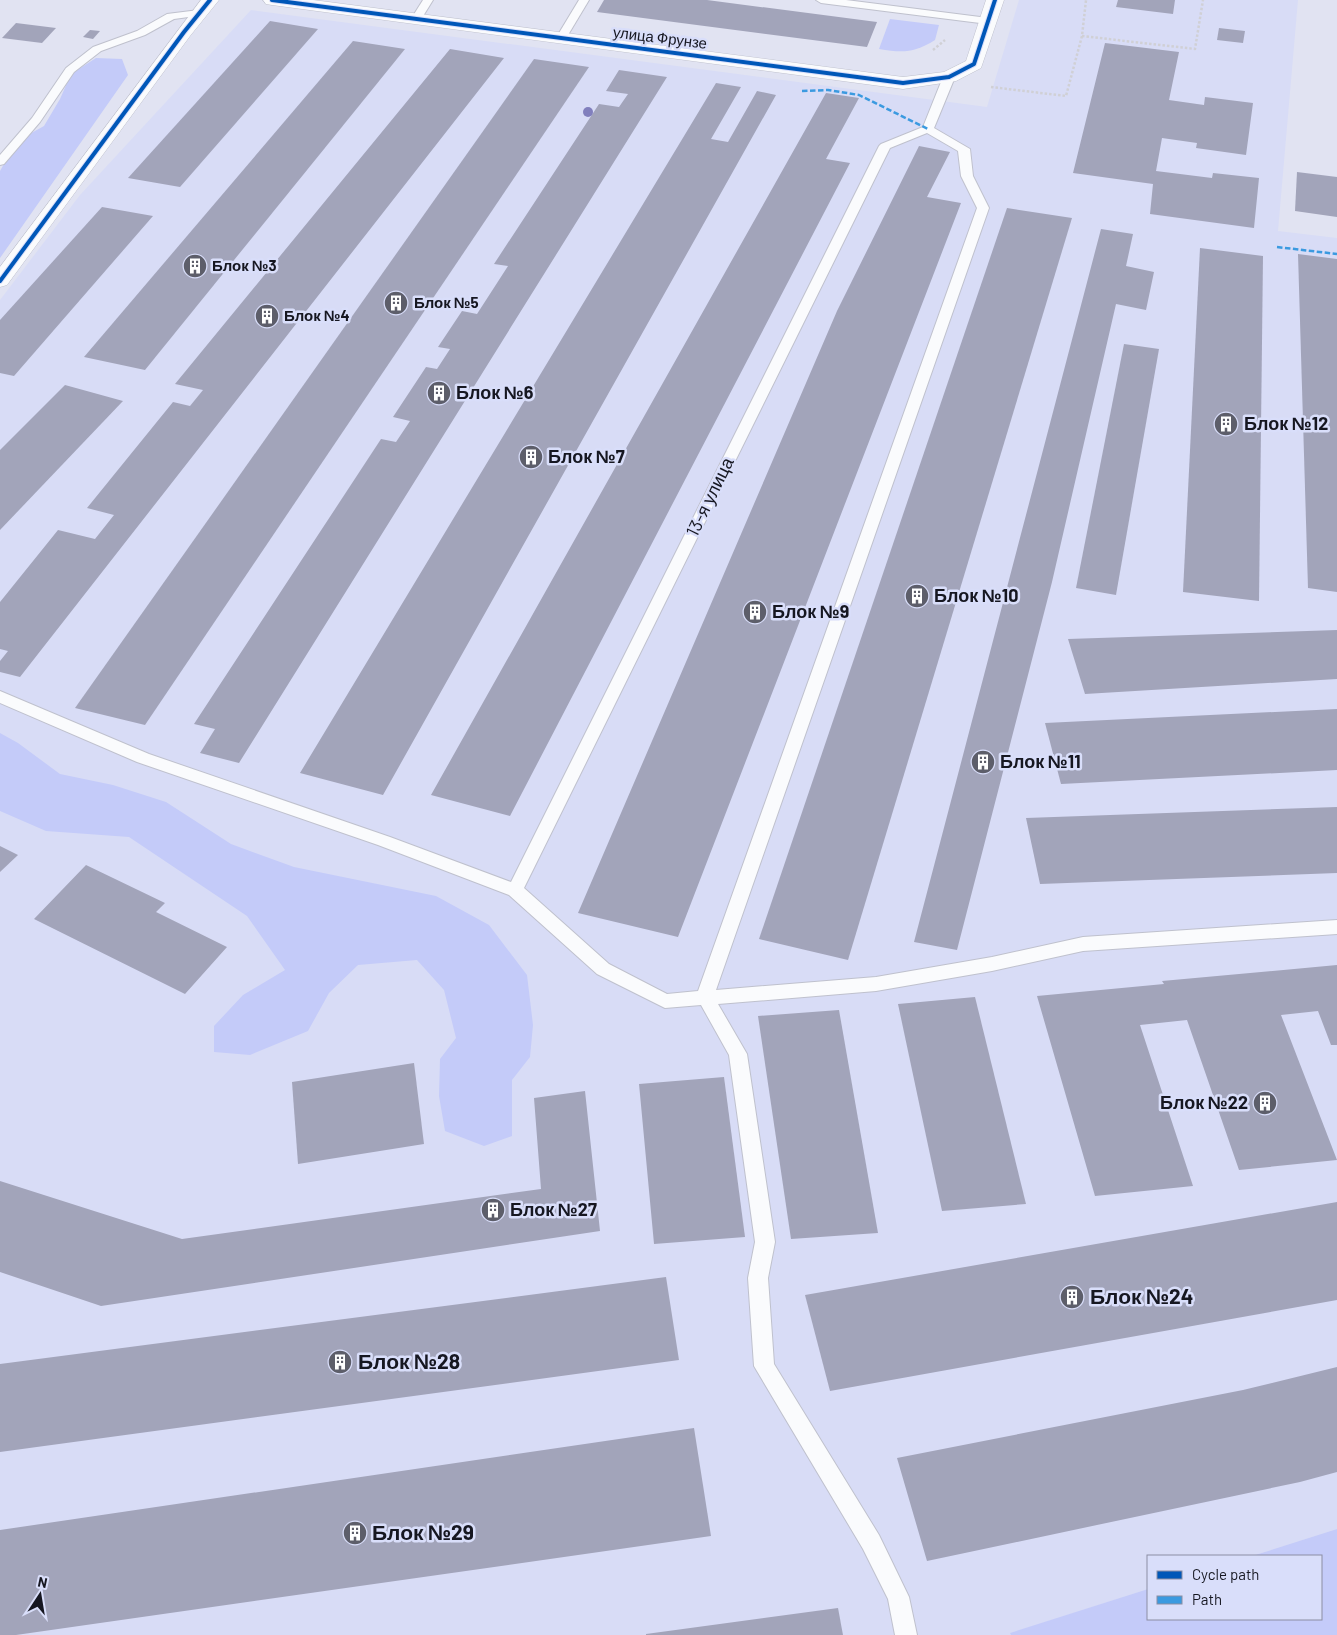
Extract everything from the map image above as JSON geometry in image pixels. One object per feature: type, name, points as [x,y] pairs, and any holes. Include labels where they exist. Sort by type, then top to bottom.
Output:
[{"type":"street","name":"улица Фрунзе","points":[[272,0],[903,83],[950,77],[974,64],[995,0]]},
{"type":"street","points":[[0,281],[204,7]]},
{"type":"lane","points":[[416,19],[428,0]]},
{"type":"lane","points":[[561,38],[584,0]]},
{"type":"lane","points":[[821,0],[856,2],[988,21]]},
{"type":"lane","points":[[0,162],[36,120],[70,70],[97,49],[141,33],[170,16],[204,7]]},
{"type":"lane","points":[[906,1635],[898,1597],[871,1542],[764,1366],[758,1278],[764,1242],[738,1054],[705,996],[983,208],[967,176],[964,149],[928,129],[950,77]]},
{"type":"lane","name":"13-я улица","points":[[514,890],[885,146],[928,129]]},
{"type":"lane","points":[[0,697],[143,758],[384,841],[514,890],[602,969],[665,1000],[876,984],[992,964],[1083,944],[1337,928]]},
{"type":"path","points":[[992,87],[1066,96],[1082,36],[1086,0]]},
{"type":"path","points":[[1082,36],[1195,49],[1203,0]]},
{"type":"shaded area","points":[[1019,0],[1298,0],[1278,231],[1337,238],[1337,1529],[1255,1555],[1147,1555],[1147,1589],[1011,1633],[1011,1635],[0,1635],[0,300],[80,195],[251,10],[987,107]]},
{"type":"shaded area","points":[[890,19],[939,25],[935,40],[908,51],[879,49]]},
{"type":"shaded area","points":[[96,58],[122,59],[128,75],[0,258],[0,171],[17,141],[44,126],[60,99],[71,74]]},
{"type":"shaded area","points":[[0,733],[18,743],[60,774],[113,785],[166,802],[231,844],[294,867],[436,896],[489,925],[527,975],[533,1025],[530,1057],[512,1080],[512,1136],[484,1146],[445,1131],[439,1096],[440,1059],[456,1038],[444,990],[417,960],[358,965],[329,993],[308,1031],[250,1055],[214,1052],[214,1026],[243,995],[285,970],[247,916],[129,837],[46,831],[0,811]]},
{"type":"shaded area","points":[[1337,1529],[1337,1635],[1011,1635],[1010,1633],[1147,1589],[1147,1620],[1322,1620],[1322,1555],[1255,1555]]},
{"type":"building","points":[[604,0],[707,0],[877,22],[867,47],[597,12]]},
{"type":"building","points":[[1118,0],[1175,0],[1173,14],[1116,7]]},
{"type":"building","points":[[270,21],[318,29],[180,187],[128,178]]},
{"type":"building","points":[[16,23],[56,28],[42,43],[2,38]]},
{"type":"building","points":[[1219,28],[1245,31],[1243,43],[1217,40]]},
{"type":"building","points":[[90,30],[100,31],[93,39],[83,37]]},
{"type":"building","name":"Блок №3","points":[[353,41],[405,49],[145,370],[84,357]]},
{"type":"building","points":[[1105,43],[1179,52],[1169,100],[1204,105],[1205,97],[1253,103],[1246,155],[1196,148],[1197,143],[1162,138],[1156,171],[1212,178],[1213,173],[1259,178],[1254,228],[1150,214],[1153,184],[1073,173]]},
{"type":"building","name":"Блок №4","points":[[450,49],[504,58],[20,677],[0,672],[0,661],[8,651],[0,649],[0,602],[58,530],[95,539],[114,515],[87,508],[173,402],[190,406],[203,390],[175,384]]},
{"type":"building","name":"Блок №5","points":[[534,59],[589,67],[145,725],[75,708]]},
{"type":"building","name":"Блок №6","points":[[619,70],[667,77],[239,763],[200,753],[215,729],[194,724],[381,439],[396,442],[410,421],[393,417],[426,367],[437,369],[450,349],[438,347],[462,311],[477,314],[508,266],[494,264],[599,104],[619,107],[628,94],[606,91]]},
{"type":"building","name":"Блок №7","points":[[716,83],[741,87],[711,139],[728,142],[757,91],[776,95],[383,795],[300,773]]},
{"type":"building","points":[[826,93],[859,98],[826,159],[850,163],[510,816],[431,795]]},
{"type":"building","name":"Блок №9","points":[[919,146],[950,152],[927,197],[961,203],[678,937],[578,913],[837,311]]},
{"type":"building","points":[[1297,172],[1337,177],[1337,217],[1295,211]]},
{"type":"building","points":[[102,207],[153,216],[14,376],[0,373],[0,320]]},
{"type":"building","name":"Блок №10","points":[[1007,208],[1072,218],[848,960],[759,939]]},
{"type":"building","name":"Блок №11","points":[[1101,229],[1133,234],[1126,266],[1154,272],[1146,310],[1116,304],[1052,582],[957,950],[914,942]]},
{"type":"building","name":"Блок №12","points":[[1200,248],[1263,256],[1259,601],[1183,592]]},
{"type":"building","points":[[1298,254],[1337,259],[1337,592],[1308,588]]},
{"type":"building","points":[[1124,344],[1159,349],[1116,595],[1076,588]]},
{"type":"building","points":[[65,385],[123,401],[0,530],[0,450]]},
{"type":"building","points":[[1337,630],[1337,679],[1085,694],[1068,639]]},
{"type":"building","points":[[1337,709],[1337,770],[1061,784],[1045,723]]},
{"type":"building","points":[[1337,807],[1337,873],[1040,884],[1026,818]]},
{"type":"building","points":[[0,846],[18,855],[0,872]]},
{"type":"building","points":[[86,865],[165,903],[156,912],[227,947],[185,994],[34,919]]},
{"type":"building","name":"Блок №22","points":[[1337,965],[1337,1045],[1331,1045],[1318,1011],[1281,1015],[1337,1160],[1239,1170],[1187,1020],[1140,1025],[1193,1186],[1095,1196],[1037,996],[1164,984],[1162,981]]},
{"type":"building","points":[[975,997],[1026,1204],[942,1211],[898,1004]]},
{"type":"building","points":[[839,1010],[878,1233],[791,1239],[758,1016]]},
{"type":"building","points":[[414,1063],[424,1144],[298,1164],[292,1082]]},
{"type":"building","points":[[724,1077],[745,1237],[654,1244],[639,1084]]},
{"type":"building","name":"Блок №27","points":[[585,1091],[600,1231],[101,1306],[0,1272],[0,1181],[182,1239],[541,1189],[534,1098]]},
{"type":"building","name":"Блок №24","points":[[1337,1202],[1337,1300],[830,1391],[805,1295]]},
{"type":"building","name":"Блок №28","points":[[666,1277],[679,1360],[0,1452],[0,1364]]},
{"type":"building","points":[[1337,1367],[1337,1472],[1300,1482],[927,1561],[897,1458],[1243,1390]]},
{"type":"building","name":"Блок №29","points":[[694,1428],[711,1536],[16,1635],[0,1635],[0,1530]]},
{"type":"building","points":[[838,1608],[843,1635],[646,1635],[646,1634]]},
{"type":"marked path","points":[[802,91],[828,90],[859,95],[928,129]]},
{"type":"marked path","points":[[1277,247],[1337,254]]},
{"type":"cycle path","points":[[0,281],[184,32],[210,0]]},
{"type":"cycle path","points":[[272,0],[903,83],[949,77],[974,64],[995,0]]},
{"type":"place","name":"Блок №3","points":[[195,266]]},
{"type":"place","name":"Блок №5","points":[[396,303]]},
{"type":"place","name":"Блок №4","points":[[267,316]]},
{"type":"place","name":"Блок №6","points":[[439,393]]},
{"type":"place","name":"Блок №12","points":[[1226,424]]},
{"type":"place","name":"Блок №7","points":[[531,457]]},
{"type":"place","name":"Блок №10","points":[[917,596]]},
{"type":"place","name":"Блок №9","points":[[755,612]]},
{"type":"place","name":"Блок №11","points":[[983,762]]},
{"type":"place","name":"Блок №22","points":[[1265,1103]]},
{"type":"place","name":"Блок №27","points":[[493,1210]]},
{"type":"place","name":"Блок №24","points":[[1072,1297]]},
{"type":"place","name":"Блок №28","points":[[340,1362]]},
{"type":"place","name":"Блок №29","points":[[355,1533]]}]
